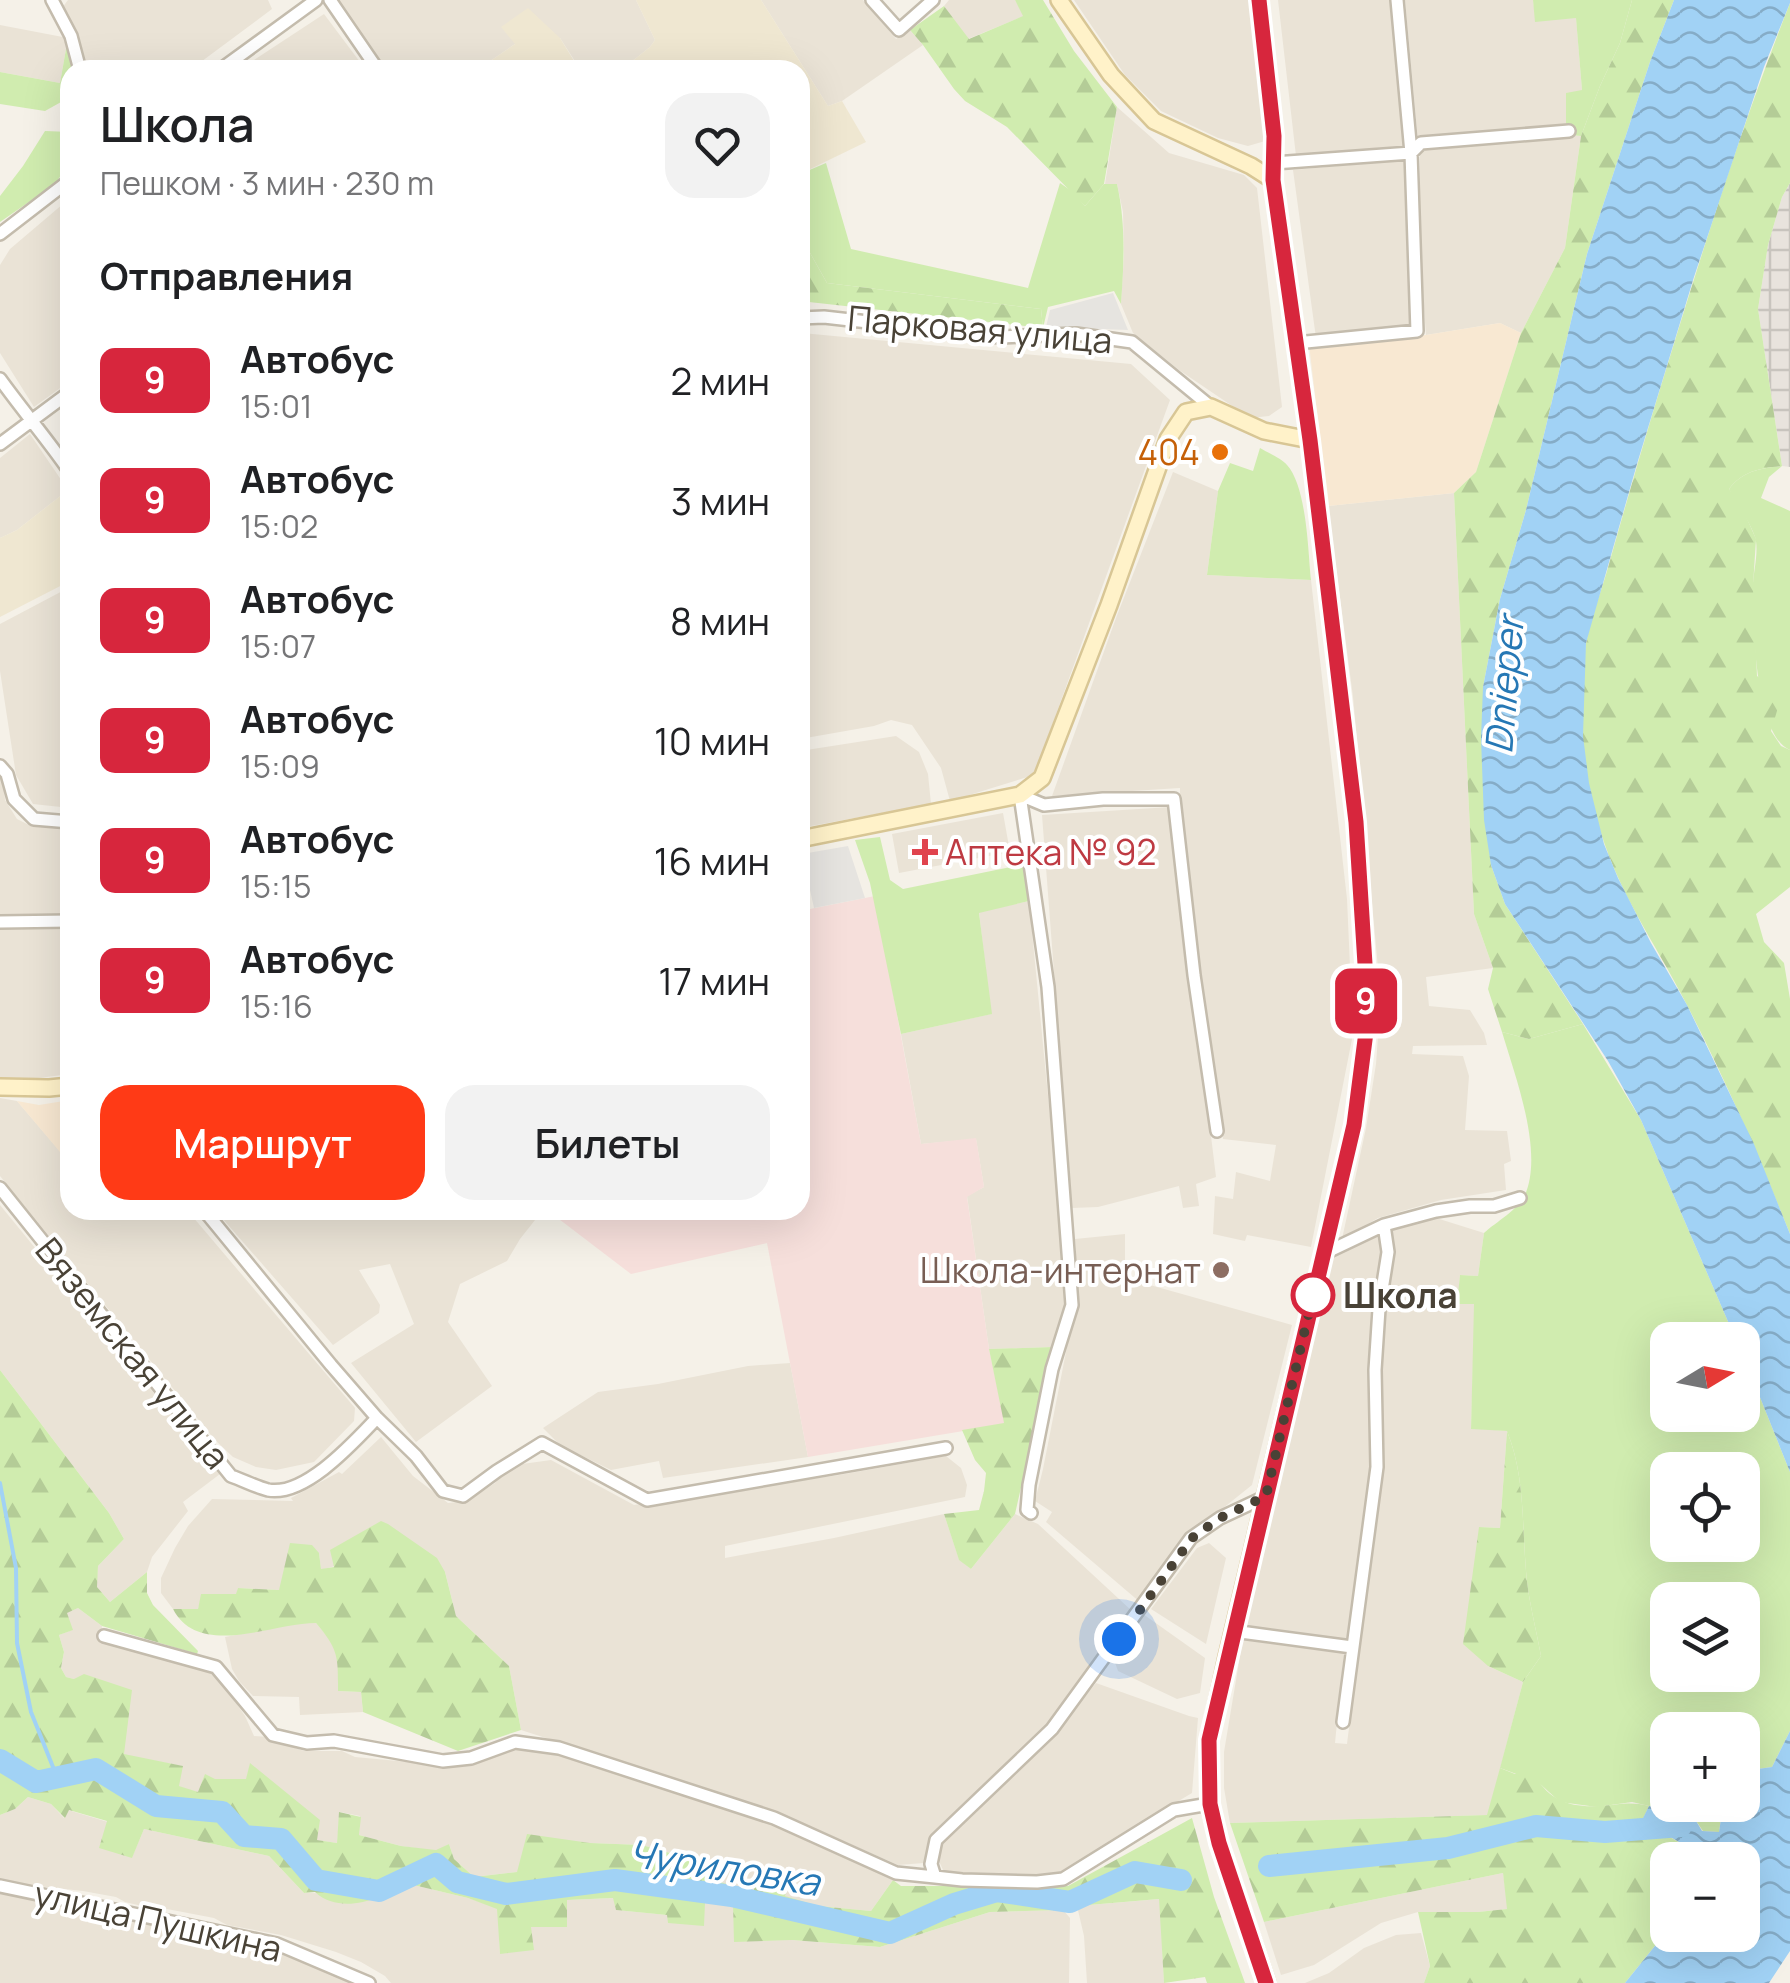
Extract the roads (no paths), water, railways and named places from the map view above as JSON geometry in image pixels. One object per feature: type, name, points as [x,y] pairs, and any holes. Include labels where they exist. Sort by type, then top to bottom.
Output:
[{"type":"main road","points":[[1059,0],[1111,75],[1154,121],[1251,166],[1273,172],[1356,822],[1366,1032],[1354,1125],[1209,1740],[1210,1804],[1219,1843],[1266,1983]]},
{"type":"main road","points":[[810,837],[1020,794],[1042,778],[1110,605],[1168,439],[1186,412],[1211,407]]},
{"type":"main road","name":"Парковая улица","points":[[1211,407],[1264,431],[1310,440]]},
{"type":"main road","points":[[0,1087],[60,1087]]},
{"type":"street","points":[[52,0],[72,36],[78,60]]},
{"type":"street","points":[[234,60],[316,0]]},
{"type":"street","points":[[330,0],[371,60]]},
{"type":"street","points":[[872,0],[898,30],[934,0]]},
{"type":"street","points":[[1259,0],[1274,136],[1273,172],[1411,153],[1421,143],[1569,130]]},
{"type":"street","points":[[1296,344],[1417,331],[1411,153],[1397,0]]},
{"type":"street","points":[[0,234],[60,188]]},
{"type":"street","name":"Парковая улица","points":[[810,318],[840,318],[1000,338],[1076,334],[1115,338],[1132,342],[1211,407]]},
{"type":"street","points":[[0,379],[60,458]]},
{"type":"street","points":[[0,444],[60,399]]},
{"type":"street","points":[[0,766],[14,798],[34,819],[60,821]]},
{"type":"street","points":[[1020,794],[1044,806],[1103,799],[1174,799],[1217,1131]]},
{"type":"street","points":[[1020,794],[1048,987],[1072,1305],[1052,1369],[1029,1485],[1031,1513]]},
{"type":"street","points":[[0,922],[60,921]]},
{"type":"street","name":"Вяземская улица","points":[[0,1188],[231,1476],[271,1491],[298,1484],[329,1466],[378,1418]]},
{"type":"street","points":[[1323,1254],[1384,1225],[1436,1211],[1494,1206],[1520,1198]]},
{"type":"street","points":[[212,1220],[443,1492],[463,1496],[542,1443],[646,1500],[946,1448]]},
{"type":"street","points":[[1343,1722],[1377,1467],[1375,1370],[1388,1252],[1384,1225]]},
{"type":"street","points":[[935,1877],[931,1864],[936,1840],[1052,1729],[1192,1538],[1220,1518],[1266,1496]]},
{"type":"street","points":[[1233,1631],[1352,1647]]},
{"type":"street","points":[[104,1636],[216,1667],[273,1735],[307,1742],[334,1741],[443,1761],[471,1758],[514,1742],[559,1748],[774,1818],[896,1873],[1037,1882],[1063,1879],[1174,1810],[1210,1804]]},
{"type":"street","name":"улица Пушкина","points":[[0,1886],[276,1944],[369,1983]]},
{"type":"water","name":"Dnieper","points":[[1674,0],[1790,0],[1694,277],[1586,643],[1583,736],[1589,783],[1604,844],[1618,878],[1687,1005],[1754,1144],[1790,1234],[1790,1472],[1760,1397],[1760,1322],[1728,1322],[1641,1120],[1608,1061],[1505,904],[1491,865],[1484,820],[1483,687],[1500,599],[1526,510],[1587,254]]},
{"type":"water","points":[[1790,1731],[1790,1951],[1769,1983],[1625,1983],[1650,1952],[1760,1952],[1760,1842],[1679,1842],[1642,1820],[1649,1806],[1650,1822],[1697,1822],[1702,1831],[1719,1832],[1720,1822],[1760,1822],[1760,1769],[1772,1767]]},
{"type":"waterway","points":[[0,1483],[16,1568],[17,1643],[31,1712],[57,1777]]},
{"type":"waterway","name":"Чуриловка","points":[[0,1760],[36,1782],[96,1769],[156,1806],[222,1812],[244,1836],[281,1839],[316,1880],[379,1891],[436,1864],[457,1882],[506,1894],[615,1880],[732,1896],[890,1933],[954,1904],[997,1891],[1070,1902],[1135,1872],[1181,1880]]},
{"type":"waterway","name":"Чуриловка","points":[[1269,1866],[1448,1848],[1536,1826],[1605,1832],[1681,1826]]},
{"type":"place","name":"404","points":[[1220,452]]},
{"type":"place","name":"Аптека № 92","points":[[925,852]]},
{"type":"place","name":"Школа-интернат","points":[[1221,1270]]},
{"type":"place","name":"Школа","points":[[1313,1295]]}]
